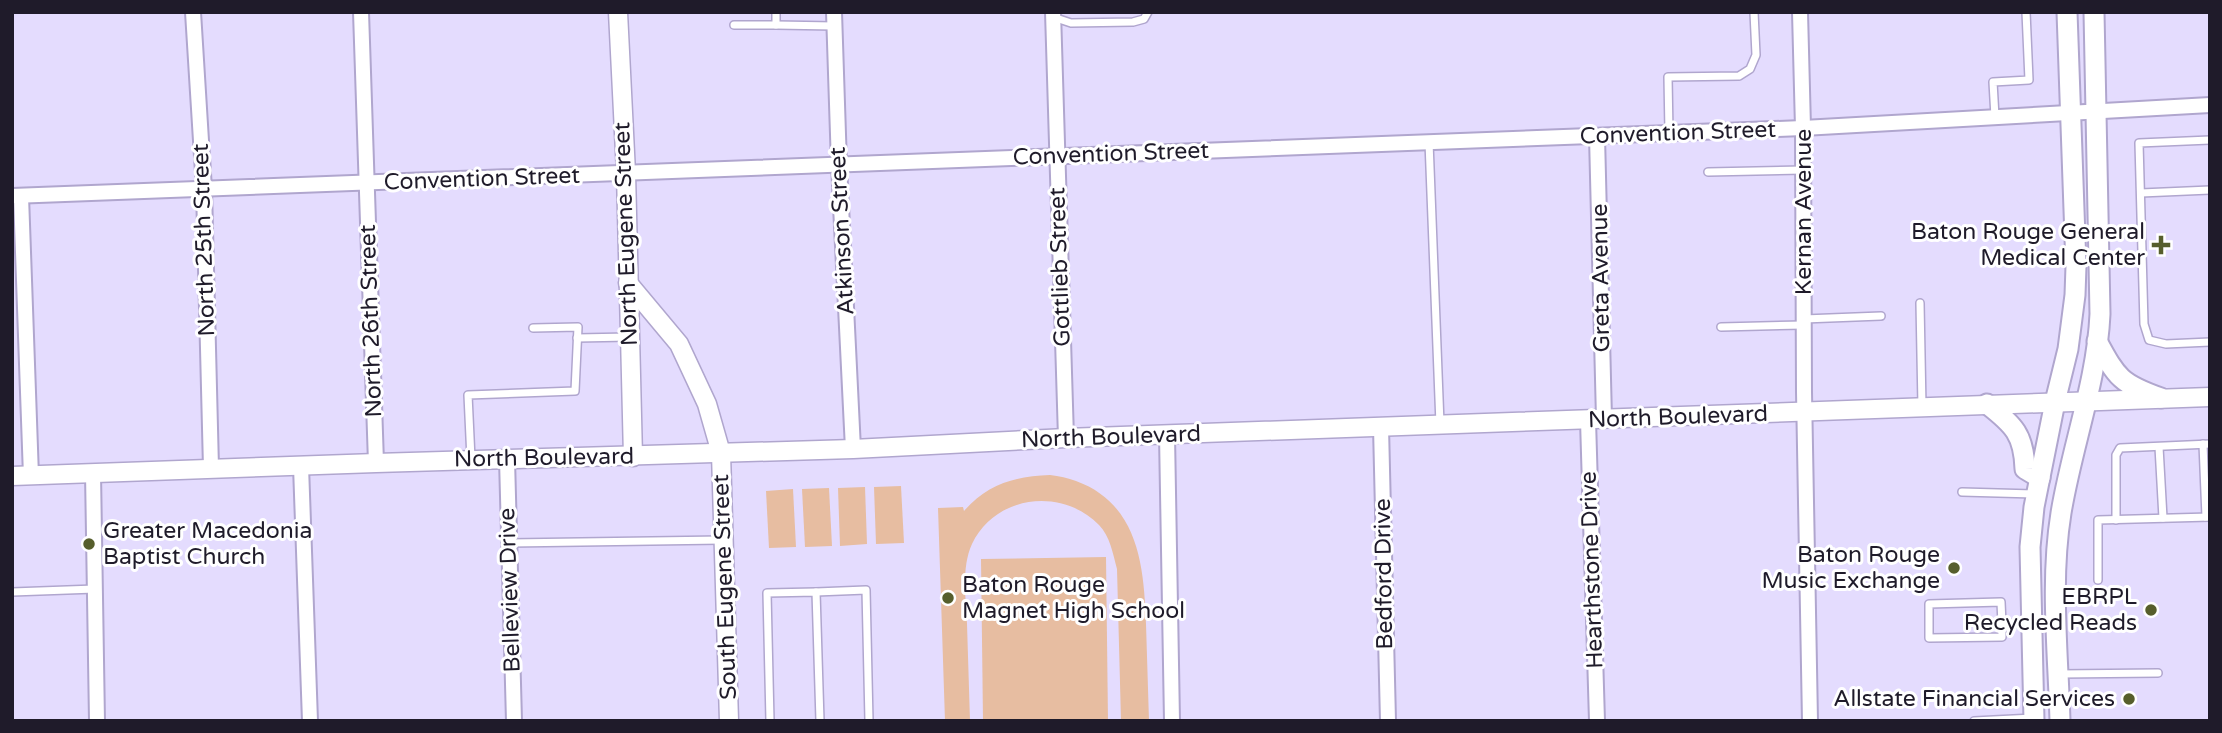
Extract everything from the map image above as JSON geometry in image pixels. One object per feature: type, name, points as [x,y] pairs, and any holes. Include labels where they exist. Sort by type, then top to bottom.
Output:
[{"type":"main road","points":[[2034,719],[2030,547],[2038,486],[2068,349],[2075,295],[2072,113],[2067,12]]},
{"type":"main road","points":[[2060,721],[2056,587],[2058,537],[2097,341],[2101,291],[2094,12]]},
{"type":"main road","points":[[2097,341],[2115,374],[2133,388],[2161,398]]},
{"type":"main road","points":[[1987,404],[2016,430],[2024,448],[2025,469],[2038,486]]},
{"type":"street","name":"North 25th Street","points":[[193,12],[204,189],[211,468]]},
{"type":"street","name":"North 26th Street","points":[[361,12],[376,463]]},
{"type":"street","name":"North Eugene Street","points":[[618,12],[626,173],[633,457]]},
{"type":"street","name":"Kernan Avenue","points":[[1800,12],[1804,128],[1804,412],[1810,721]]},
{"type":"street","name":"Gottlieb Street","points":[[1053,14],[1066,438]]},
{"type":"street","name":"Atkinson Street","points":[[834,19],[853,449]]},
{"type":"street","name":"Convention Street","points":[[16,196],[1804,128],[2210,105]]},
{"type":"street","name":"Greta Avenue","points":[[1596,420],[1597,136]]},
{"type":"street","points":[[16,196],[31,476]]},
{"type":"street","name":"South Eugene Street","points":[[628,283],[679,344],[707,404],[721,453],[729,721]]},
{"type":"street","name":"North Boulevard","points":[[12,476],[633,457],[1066,438],[2210,397]]},
{"type":"street","name":"Hearthstone Drive","points":[[1596,420],[1597,721]]},
{"type":"street","name":"Bedford Drive","points":[[1381,427],[1388,721]]},
{"type":"street","points":[[1167,435],[1172,721]]},
{"type":"street","name":"Belleview Drive","points":[[507,459],[514,721]]},
{"type":"street","points":[[301,466],[310,721]]},
{"type":"street","points":[[93,473],[97,721]]},
{"type":"lane","points":[[776,12],[776,25]]},
{"type":"lane","points":[[1053,14],[1071,23],[1133,22],[1144,19],[1148,12]]},
{"type":"lane","points":[[1669,133],[1668,78],[1739,76],[1750,69],[1756,55],[1754,12]]},
{"type":"lane","points":[[1995,118],[1993,82],[2029,80],[2026,12]]},
{"type":"lane","points":[[734,25],[776,25],[834,19]]},
{"type":"lane","points":[[2210,140],[2139,143],[2144,324],[2149,340],[2166,344],[2210,342]]},
{"type":"lane","points":[[1429,142],[1440,425]]},
{"type":"lane","points":[[1708,172],[1804,170]]},
{"type":"lane","points":[[2141,193],[2210,190]]},
{"type":"lane","points":[[1920,303],[1922,408]]},
{"type":"lane","points":[[1721,327],[1881,316]]},
{"type":"lane","points":[[471,460],[468,395],[575,391],[578,327],[533,328]]},
{"type":"lane","points":[[577,338],[630,337]]},
{"type":"lane","points":[[2098,580],[2098,520],[2116,520],[2208,517],[2206,444],[2120,449],[2116,455],[2116,520]]},
{"type":"lane","points":[[2159,447],[2162,518]]},
{"type":"lane","points":[[1962,492],[2038,486]]},
{"type":"lane","points":[[509,543],[723,540]]},
{"type":"lane","points":[[12,592],[95,589]]},
{"type":"lane","points":[[770,721],[767,593],[866,590],[869,721]]},
{"type":"lane","points":[[816,592],[820,721]]},
{"type":"lane","points":[[2001,603],[2002,624],[2002,637],[1929,638],[1929,604],[2001,603]]},
{"type":"lane","points":[[2002,624],[2032,623]]},
{"type":"lane","points":[[2058,674],[2158,673]]},
{"type":"lane","points":[[1974,721],[2034,719]]},
{"type":"shaded area","points":[[1050,475],[1073,480],[1097,491],[1113,505],[1134,540],[1140,560],[1145,602],[1149,721],[1121,721],[1117,569],[1103,529],[1084,513],[1049,501],[1013,506],[996,515],[972,544],[966,563],[965,584],[970,721],[945,721],[938,508],[963,507],[964,511],[982,494],[1003,483],[1025,477]]},
{"type":"shaded area","points":[[901,486],[904,543],[876,544],[874,487]]},
{"type":"shaded area","points":[[865,487],[867,544],[840,546],[838,488]]},
{"type":"shaded area","points":[[829,488],[832,546],[805,547],[802,489]]},
{"type":"shaded area","points":[[793,489],[796,547],[769,548],[766,491]]},
{"type":"shaded area","points":[[1106,557],[1108,721],[983,721],[981,559]]},
{"type":"place","name":"Baton Rouge General Medical Center","points":[[2161,245]]},
{"type":"place","name":"Greater Macedonia Baptist Church","points":[[89,544]]},
{"type":"place","name":"Baton Rouge Music Exchange","points":[[1954,568]]},
{"type":"place","name":"Baton Rouge Magnet High School","points":[[948,598]]},
{"type":"place","name":"EBRPL Recycled Reads","points":[[2151,610]]},
{"type":"place","name":"Allstate Financial Services","points":[[2129,699]]}]
